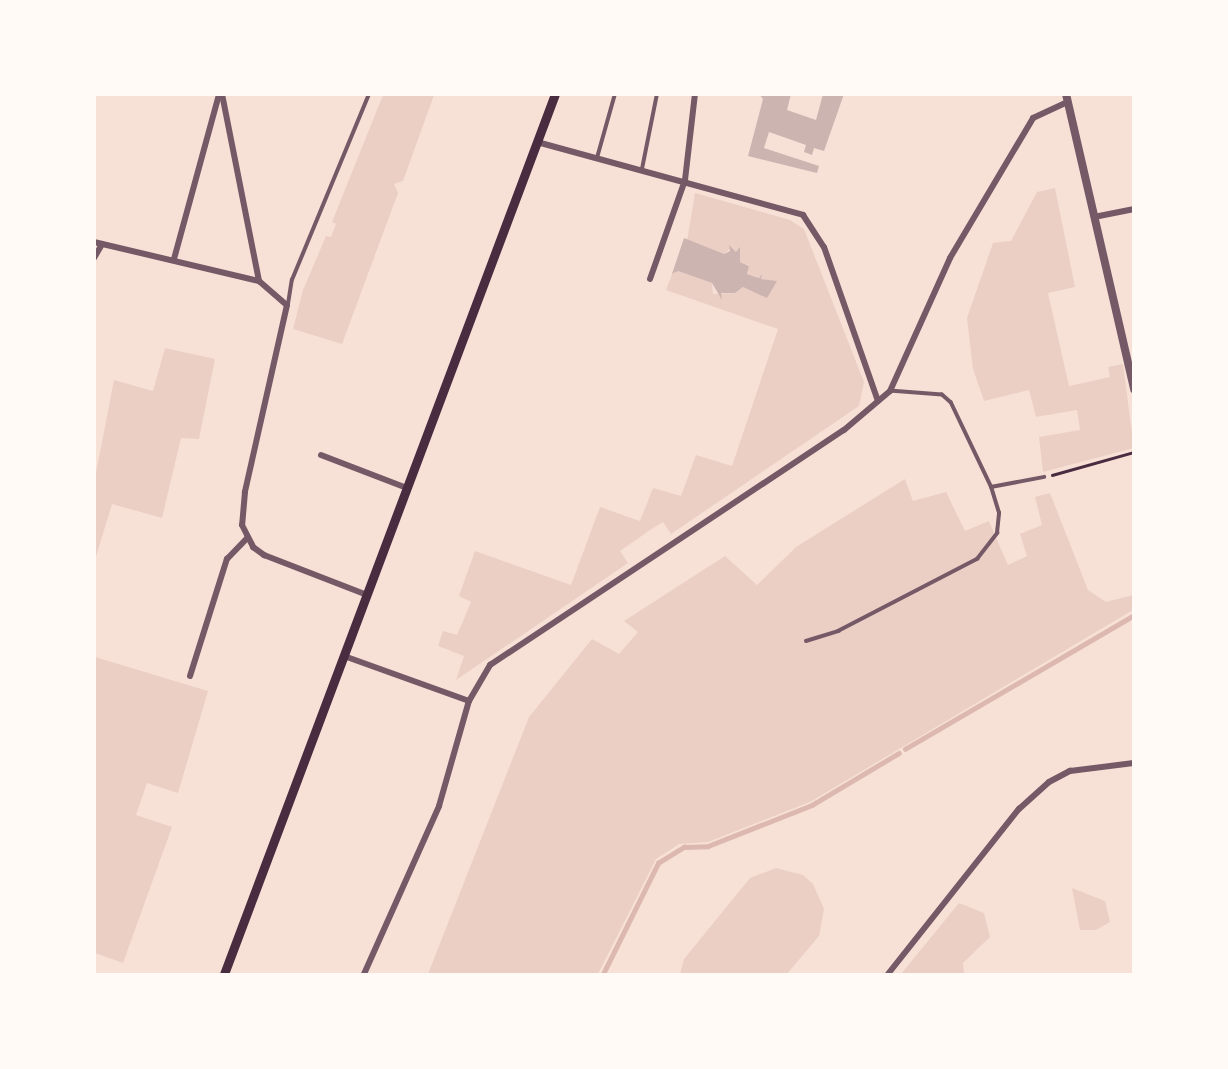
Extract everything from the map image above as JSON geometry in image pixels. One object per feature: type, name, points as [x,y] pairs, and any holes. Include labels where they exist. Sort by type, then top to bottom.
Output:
[{"type":"main road","points":[[225,975],[555,94]]},
{"type":"street","points":[[174,260],[220,94]]},
{"type":"street","points":[[220,94],[259,281]]},
{"type":"street","points":[[650,279],[685,180],[695,94]]},
{"type":"street","points":[[364,975],[439,806],[469,701],[490,665],[844,430],[890,391],[950,257],[1033,118],[1067,98],[1133,389]]},
{"type":"street","points":[[537,142],[795,210],[810,221],[824,247],[878,401]]},
{"type":"street","points":[[1094,217],[1133,209]]},
{"type":"street","points":[[94,258],[98,243],[174,260],[259,281],[288,305],[242,509],[247,538],[264,555],[367,595]]},
{"type":"street","points":[[321,456],[408,488]]},
{"type":"street","points":[[190,676],[227,559],[247,538]]},
{"type":"street","points":[[344,656],[469,701]]},
{"type":"street","points":[[888,975],[1019,809],[1049,782],[1070,771],[1133,762]]},
{"type":"lane","points":[[288,305],[292,280],[369,94]]},
{"type":"lane","points":[[597,158],[615,94]]},
{"type":"lane","points":[[642,169],[657,94]]},
{"type":"lane","points":[[806,641],[838,631],[985,552],[999,522],[991,487],[947,398],[890,391]]},
{"type":"lane","points":[[991,487],[1044,477]]},
{"type":"path","points":[[1044,477],[1133,452]]},
{"type":"shaded area","points":[[383,95],[434,95],[403,181],[394,184],[398,193],[342,344],[293,329],[303,290],[326,236],[331,237],[336,224],[332,222]]},
{"type":"shaded area","points":[[1055,188],[1075,287],[1048,293],[1069,386],[1110,377],[1108,367],[1123,364],[1134,448],[1043,472],[1039,437],[1080,430],[1077,410],[1036,417],[1029,390],[984,401],[973,369],[967,318],[993,243],[1011,241],[1037,192]]},
{"type":"shaded area","points":[[695,193],[790,220],[804,229],[864,382],[859,406],[671,534],[663,522],[650,530],[620,551],[628,563],[456,680],[464,656],[438,646],[443,631],[457,635],[471,602],[459,596],[475,551],[571,585],[600,507],[640,521],[653,488],[681,496],[696,455],[732,466],[778,329],[666,290],[672,274],[678,271],[712,283],[713,294],[735,293],[743,287],[768,297],[761,278],[747,274],[749,265],[740,262],[736,252],[730,249],[724,254],[687,241]]},
{"type":"shaded area","points":[[165,348],[215,359],[199,439],[181,438],[162,518],[112,504],[95,560],[95,478],[114,380],[153,391]]},
{"type":"shaded area","points":[[905,479],[913,501],[946,492],[965,531],[989,521],[1008,565],[1027,556],[1020,534],[1042,525],[1035,497],[1050,493],[1088,590],[1106,602],[1133,595],[1133,610],[810,802],[708,842],[679,844],[656,859],[598,974],[428,974],[529,717],[592,639],[619,654],[638,632],[624,621],[725,556],[757,585],[796,547]]},
{"type":"shaded area","points":[[95,657],[208,691],[178,793],[147,783],[136,815],[172,827],[123,963],[95,953]]},
{"type":"shaded area","points":[[776,868],[803,875],[813,884],[824,909],[819,936],[787,974],[680,974],[684,959],[750,878]]},
{"type":"shaded area","points":[[1072,888],[1105,901],[1110,922],[1096,930],[1080,930]]},
{"type":"shaded area","points":[[959,903],[984,913],[990,937],[963,963],[964,974],[901,974]]},
{"type":"building","points":[[759,94],[791,94],[787,110],[816,120],[823,94],[844,94],[824,151],[814,148],[812,155],[804,152],[806,145],[769,132],[764,148],[819,166],[817,173],[748,156],[763,99]]},
{"type":"building","points":[[684,238],[724,254],[730,251],[729,245],[736,252],[740,247],[740,262],[749,266],[747,274],[759,278],[762,274],[761,279],[777,281],[767,298],[743,287],[735,293],[721,293],[722,300],[712,283],[678,271],[672,274]]},
{"type":"waterway","points":[[905,749],[1134,615]]},
{"type":"waterway","points":[[603,974],[658,863],[684,847],[708,846],[812,805],[899,753]]}]
